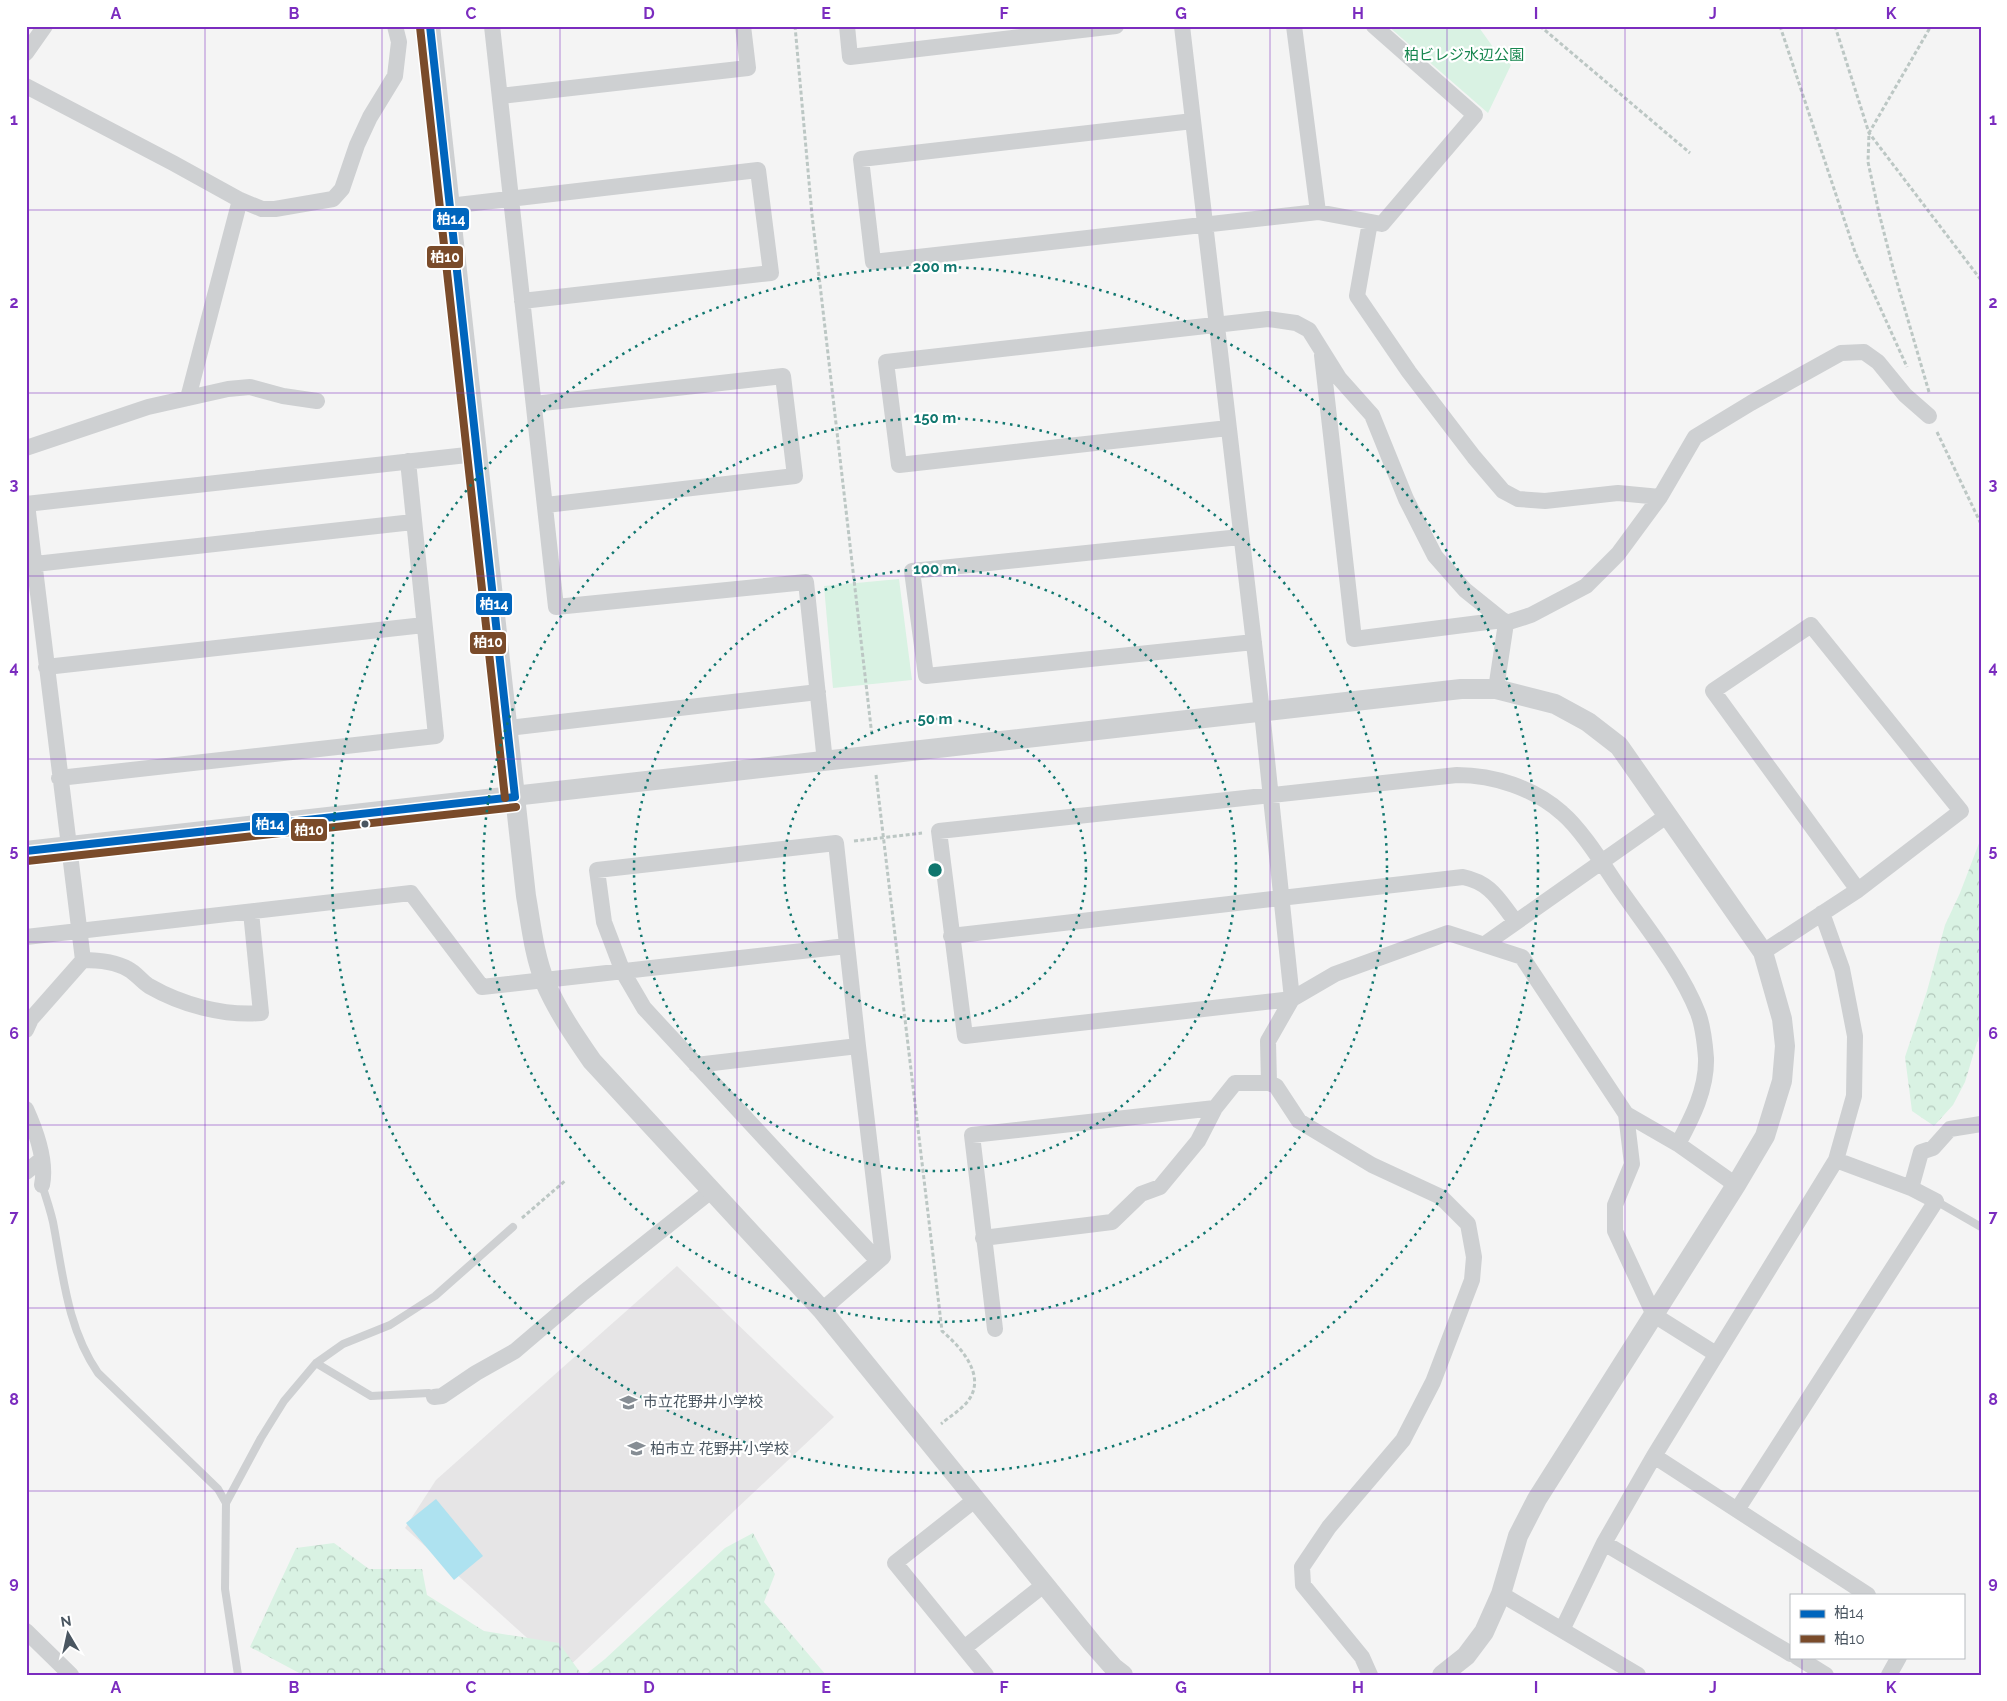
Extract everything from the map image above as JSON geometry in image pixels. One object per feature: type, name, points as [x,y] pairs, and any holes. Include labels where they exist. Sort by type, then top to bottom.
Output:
[{"type":"street","points":[[26,53],[45,26]]},
{"type":"street","points":[[26,86],[240,200],[262,209],[275,209],[333,199],[342,189],[357,145],[370,117],[395,76],[399,42],[395,26]]},
{"type":"street","points":[[430,26],[515,796],[531,929],[544,980],[564,1021],[592,1061],[822,1310],[1092,1643],[1114,1668],[1123,1675]]},
{"type":"street","points":[[492,26],[556,607],[806,582],[825,762]]},
{"type":"street","points":[[500,96],[748,68],[743,26]]},
{"type":"street","points":[[846,26],[850,57],[1116,26]]},
{"type":"street","points":[[1182,26],[1240,537],[1262,712],[1292,999],[1268,1041],[1269,1083]]},
{"type":"street","points":[[1294,26],[1318,212]]},
{"type":"street","points":[[1193,121],[862,159],[873,262],[1318,212],[1382,224],[1475,115],[1374,26]]},
{"type":"street","points":[[450,206],[758,170],[771,273],[522,301]]},
{"type":"street","points":[[188,398],[240,200]]},
{"type":"street","points":[[1370,222],[1357,296],[1409,372],[1474,457],[1503,491],[1518,499],[1545,501],[1618,493],[1660,497]]},
{"type":"street","points":[[1228,428],[899,465],[886,362],[1268,319],[1296,323],[1309,330],[1339,378],[1372,414],[1406,499],[1435,556],[1465,590],[1505,622]]},
{"type":"street","points":[[1321,350],[1354,639],[1505,622],[1531,615],[1586,586],[1618,554],[1660,497],[1695,437],[1750,403],[1841,353],[1864,352],[1878,362],[1905,394],[1929,416]]},
{"type":"street","points":[[534,404],[783,376],[795,476],[546,505]]},
{"type":"street","points":[[26,448],[148,407],[228,388],[250,387],[283,396],[317,401]]},
{"type":"street","points":[[83,960],[59,778],[27,504],[476,454]]},
{"type":"street","points":[[59,778],[436,736],[408,461]]},
{"type":"street","points":[[35,564],[413,522]]},
{"type":"street","points":[[1240,537],[912,571],[926,676],[1254,642]]},
{"type":"street","points":[[1496,689],[1505,622]]},
{"type":"street","points":[[46,667],[424,625]]},
{"type":"street","points":[[1763,952],[1858,890],[1961,811],[1811,625],[1713,691],[1858,890]]},
{"type":"street","points":[[26,851],[1461,689],[1496,689],[1556,704],[1588,722],[1619,746],[1763,952],[1782,1019],[1786,1046],[1782,1081],[1765,1136],[1736,1185],[1537,1499],[1518,1536],[1501,1594],[1484,1632],[1466,1656],[1442,1675]]},
{"type":"street","points":[[508,728],[818,692]]},
{"type":"street","points":[[1678,1144],[1696,1110],[1706,1059],[1699,1015],[1682,980],[1601,862],[1563,814],[1548,802],[1498,779],[1477,775],[1457,775],[939,831],[964,1036],[1292,999],[1335,974],[1448,932],[1522,957],[1626,1114],[1678,1144],[1736,1185]]},
{"type":"street","points":[[1486,944],[1668,815]]},
{"type":"street","points":[[822,1310],[883,1257],[836,843],[597,870],[604,922],[623,972],[644,1008],[878,1261]]},
{"type":"street","points":[[951,936],[1463,877],[1477,880],[1488,886],[1516,922]]},
{"type":"street","points":[[26,937],[412,893],[482,987],[847,946]]},
{"type":"street","points":[[26,1030],[31,1018],[83,960],[103,960],[128,969],[148,985],[191,1005],[243,1014],[261,1013],[251,912]]},
{"type":"street","points":[[1562,1630],[1604,1543],[1654,1456],[1836,1160],[1854,1096],[1855,1036],[1842,969],[1822,913]]},
{"type":"street","points":[[696,1065],[858,1046]]},
{"type":"street","points":[[983,1238],[1112,1222],[1141,1194],[1160,1187],[1198,1141],[1216,1108],[1236,1083],[1269,1083],[1276,1086],[1298,1121],[1372,1165],[1442,1197],[1468,1224],[1474,1257],[1472,1280],[1467,1298],[1433,1382],[1403,1440],[1329,1527],[1302,1567],[1303,1585],[1362,1658],[1370,1675]]},
{"type":"street","points":[[995,1329],[972,1135],[1216,1108]]},
{"type":"street","points":[[26,1109],[32,1121],[45,1172],[42,1185]]},
{"type":"street","points":[[1626,1114],[1632,1164],[1615,1205],[1615,1231],[1654,1315],[1716,1354]]},
{"type":"street","points":[[1911,1188],[1921,1152],[1933,1148],[1950,1130],[1981,1124]]},
{"type":"street","points":[[26,1172],[42,1159]]},
{"type":"street","points":[[1737,1510],[1936,1202],[1911,1188],[1836,1160]]},
{"type":"street","points":[[434,1397],[442,1396],[476,1373],[515,1351],[583,1293],[711,1191]]},
{"type":"street","points":[[1654,1456],[1866,1594]]},
{"type":"street","points":[[976,1499],[896,1563],[986,1675]]},
{"type":"street","points":[[1604,1543],[1790,1653]]},
{"type":"street","points":[[964,1648],[1044,1584]]},
{"type":"street","points":[[1501,1594],[1638,1675]]},
{"type":"street","points":[[26,1631],[71,1675]]},
{"type":"street","points":[[1799,1658],[1826,1675]]},
{"type":"street","points":[[1889,1675],[1899,1658]]},
{"type":"lane","points":[[42,1185],[52,1219],[67,1304],[86,1356],[98,1373],[218,1489],[226,1503]]},
{"type":"lane","points":[[1936,1202],[1981,1227]]},
{"type":"lane","points":[[238,1675],[225,1589],[226,1503],[261,1438],[284,1402],[316,1362],[343,1344],[390,1325],[435,1296],[512,1227]]},
{"type":"lane","points":[[497,1241],[504,1248]]},
{"type":"lane","points":[[316,1362],[371,1396],[429,1393],[434,1397]]},
{"type":"path","points":[[1540,26],[1690,152]]},
{"type":"path","points":[[1780,26],[1855,252],[1908,370]]},
{"type":"path","points":[[1835,26],[1869,133],[1868,162],[1894,272],[1929,390],[1929,416],[1981,524]]},
{"type":"path","points":[[1869,133],[1931,26]]},
{"type":"path","points":[[1869,133],[1981,280]]},
{"type":"path","points":[[1923,389],[1929,390]]},
{"type":"path","points":[[836,843],[939,831]]},
{"type":"path","points":[[512,1227],[566,1180]]},
{"type":"shaded area","name":"柏市立 花野井小学校","points":[[677,1266],[834,1417],[564,1671],[405,1528],[436,1480]]},
{"type":"green space","name":"柏ビレジ水辺公園","points":[[1388,26],[1478,26],[1495,50],[1511,65],[1488,113]]},
{"type":"green space","points":[[899,579],[912,680],[833,688],[824,586]]},
{"type":"green space","points":[[1981,838],[1981,1029],[1965,1082],[1953,1105],[1934,1126],[1912,1111],[1905,1057],[1927,991],[1945,925],[1960,893]]},
{"type":"green space","points":[[753,1533],[775,1574],[764,1602],[826,1675],[585,1675],[605,1659],[725,1548]]},
{"type":"green space","points":[[334,1543],[369,1569],[422,1569],[427,1595],[484,1631],[559,1643],[582,1675],[303,1675],[250,1647],[296,1548]]},
{"type":"water","points":[[436,1499],[483,1556],[454,1580],[406,1523]]},
{"type":"transit line","name":"柏14","points":[[430,26],[515,797]]},
{"type":"transit line","name":"柏10","points":[[420,27],[505,798]]},
{"type":"transit line","name":"柏14","points":[[26,851],[515,797]]},
{"type":"transit line","name":"柏10","points":[[27,861],[516,807]]},
{"type":"place","name":"市立花野井小学校","points":[[629,1402]]},
{"type":"place","name":"柏市立 花野井小学校","points":[[636,1449]]}]
